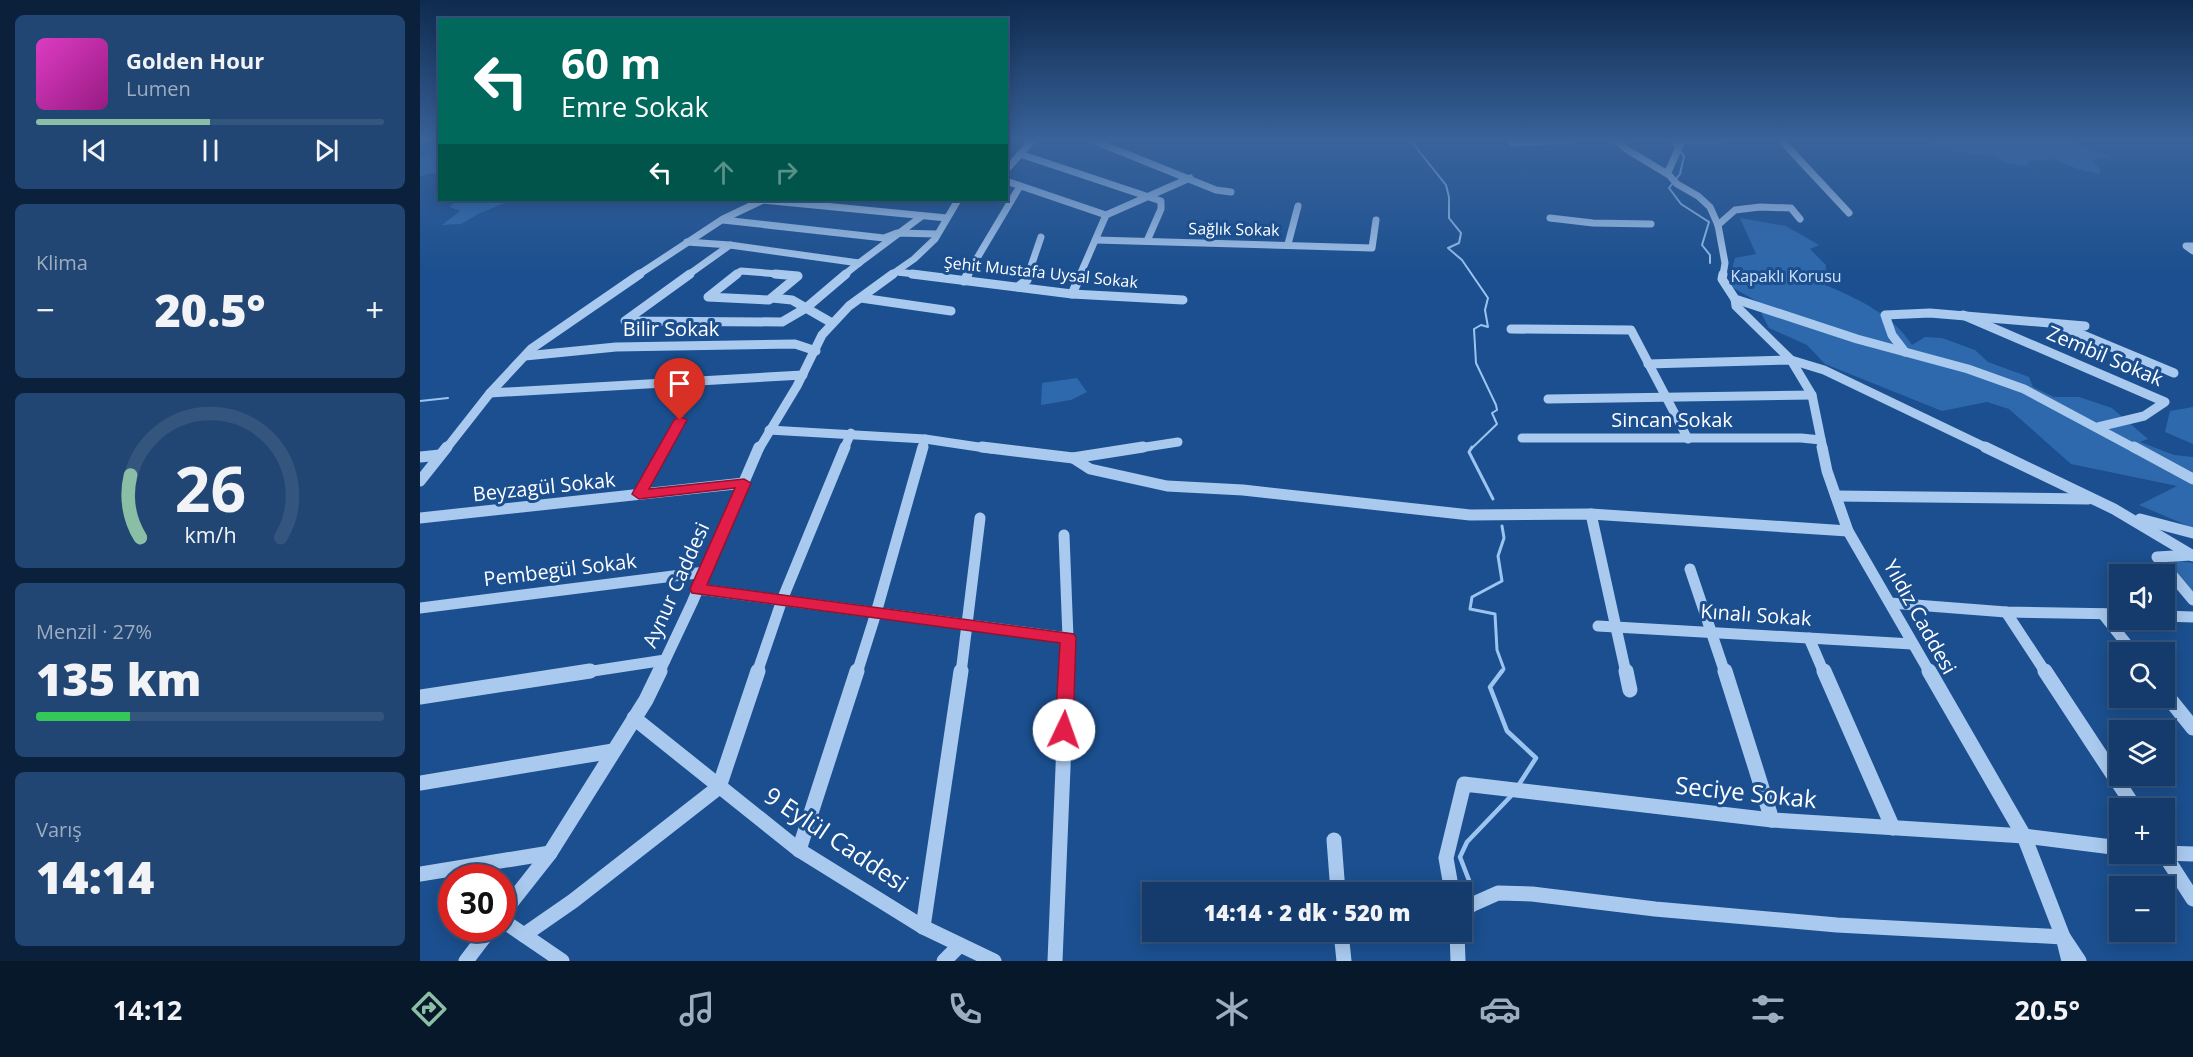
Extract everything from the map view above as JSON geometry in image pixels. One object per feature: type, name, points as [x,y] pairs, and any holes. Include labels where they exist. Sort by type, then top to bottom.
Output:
[{"type":"street","points":[[1017,185],[1106,215],[1174,185]]},
{"type":"street","points":[[1114,185],[1161,201],[1161,208],[1147,241]]},
{"type":"street","points":[[1205,185],[1216,190],[1231,192]]},
{"type":"street","points":[[1678,185],[1698,196],[1710,207],[1718,225],[1724,222],[1730,212],[1744,208],[1785,207],[1796,212],[1800,219]]},
{"type":"street","points":[[1823,185],[1849,213]]},
{"type":"street","points":[[964,280],[1020,186]]},
{"type":"street","points":[[420,481],[490,393],[531,349],[686,242],[723,219],[760,201]]},
{"type":"street","points":[[772,201],[947,218]]},
{"type":"street","name":"Aynur Caddesi","points":[[516,896],[550,854],[646,700],[769,430],[803,375],[822,334],[861,298],[914,260],[937,234],[957,201]]},
{"type":"street","points":[[1288,244],[1298,206]]},
{"type":"street","points":[[1072,294],[1106,215]]},
{"type":"street","points":[[730,245],[625,321],[782,322],[806,308],[859,262],[922,216]]},
{"type":"street","points":[[1550,218],[1651,224]]},
{"type":"street","points":[[723,219],[884,238],[897,233],[937,234]]},
{"type":"street","name":"Sağlık Sokak","points":[[1096,240],[1372,248],[1376,220]]},
{"type":"street","name":"Yıldız Caddesi","points":[[1718,225],[1725,263],[1722,279],[1735,299],[1736,306],[1791,360],[1812,395],[1827,471],[1848,531],[2024,836],[2069,961]]},
{"type":"street","points":[[1018,287],[1027,280],[1041,237]]},
{"type":"street","points":[[686,242],[730,245],[859,262]]},
{"type":"street","points":[[2193,246],[2187,246],[2193,251]]},
{"type":"street","points":[[772,298],[798,276],[741,271],[708,297],[760,301],[772,298],[792,300],[832,323]]},
{"type":"street","name":"Şehit Mustafa Uysal Sokak","points":[[897,272],[1072,294],[1183,300]]},
{"type":"street","points":[[861,298],[951,311]]},
{"type":"street","points":[[1735,299],[1857,339],[1968,369],[2024,389],[2193,479]]},
{"type":"street","points":[[1906,352],[1892,335],[1885,315],[1930,313],[2085,326]]},
{"type":"street","name":"Zembil Sokak","points":[[1963,315],[2165,402],[2144,416],[2098,427]]},
{"type":"street","points":[[2055,323],[2174,373]]},
{"type":"street","points":[[1510,329],[1631,330],[1688,439]]},
{"type":"street","name":"Bilir Sokak","points":[[525,356],[616,347],[795,344],[816,351]]},
{"type":"street","points":[[1648,364],[1791,360],[1824,370],[2093,499],[2192,556]]},
{"type":"street","points":[[490,393],[803,375]]},
{"type":"street","points":[[1548,399],[1812,395]]},
{"type":"street","points":[[639,494],[680,420]]},
{"type":"street","points":[[769,430],[925,439],[1026,454],[1073,458],[1178,441]]},
{"type":"street","points":[[524,935],[573,902],[719,787],[782,600],[851,433]]},
{"type":"street","name":"Sincan Sokak","points":[[1522,438],[1801,438],[1821,440]]},
{"type":"street","points":[[799,850],[876,613],[925,439]]},
{"type":"street","points":[[420,457],[440,455]]},
{"type":"street","points":[[1073,458],[1090,469],[1167,486],[1244,489],[1470,515],[1591,514],[1848,531]]},
{"type":"street","name":"Beyzagül Sokak","points":[[420,518],[744,483]]},
{"type":"street","points":[[1836,496],[2093,499]]},
{"type":"street","points":[[1591,514],[1630,690]]},
{"type":"street","points":[[2125,516],[2193,533]]},
{"type":"street","points":[[923,927],[968,625],[980,518]]},
{"type":"street","points":[[1054,961],[1068,638],[1064,535]]},
{"type":"street","points":[[2192,556],[2157,557],[2193,600]]},
{"type":"street","points":[[1690,569],[1772,820]]},
{"type":"street","name":"Pembegül Sokak","points":[[420,608],[705,572]]},
{"type":"street","points":[[698,589],[1068,638]]},
{"type":"street","points":[[1890,603],[2007,612],[2109,614]]},
{"type":"street","points":[[2007,612],[2128,798]]},
{"type":"street","points":[[2103,614],[2125,642]]},
{"type":"street","points":[[2175,617],[2193,618]]},
{"type":"street","name":"Kınalı Sokak","points":[[1598,626],[1912,644]]},
{"type":"street","points":[[1809,638],[1893,828]]},
{"type":"street","points":[[420,697],[665,660]]},
{"type":"street","points":[[2175,706],[2193,728]]},
{"type":"street","name":"9 Eylül Caddesi","points":[[634,718],[799,850],[923,927],[994,961]]},
{"type":"street","points":[[420,783],[613,751]]},
{"type":"street","name":"Seciye Sokak","points":[[1450,882],[1446,858],[1464,784],[1772,820],[2024,836],[2109,847]]},
{"type":"street","points":[[1334,840],[1337,882]]},
{"type":"street","points":[[2175,853],[2193,854]]},
{"type":"street","points":[[420,874],[550,854]]},
{"type":"street","points":[[2171,864],[2193,899]]},
{"type":"street","points":[[1472,904],[1498,893],[1532,894],[1655,909],[1837,925],[2062,937],[2079,961]]},
{"type":"street","points":[[516,930],[562,961]]},
{"type":"street","points":[[466,961],[480,942]]},
{"type":"street","points":[[1342,942],[1344,961]]},
{"type":"street","points":[[1457,942],[1458,961]]},
{"type":"street","points":[[945,961],[960,945]]},
{"type":"green space","points":[[455,201],[510,201],[461,224],[442,225],[460,211],[450,207]]},
{"type":"green space","name":"Kapaklı Korusu","points":[[1740,218],[1786,226],[1819,245],[1810,249],[1826,265],[1825,285],[1862,302],[1885,316],[1912,345],[1925,337],[1942,338],[1975,350],[1988,362],[2029,377],[2033,387],[2054,397],[2079,397],[2112,408],[2148,439],[2140,442],[2174,455],[2193,457],[2193,528],[2139,505],[2177,486],[2071,464],[2009,409],[1987,402],[1942,411],[1825,364],[1807,345],[1769,328],[1761,313],[1774,311],[1728,285],[1735,258],[1756,254]]},
{"type":"green space","points":[[1077,378],[1087,392],[1071,400],[1041,405],[1042,383]]},
{"type":"green space","points":[[2193,407],[2193,444],[2165,432],[2170,411]]},
{"type":"green space","points":[[2170,560],[2193,563],[2193,594],[2175,574],[2175,564],[2168,564]]},
{"type":"waterway","points":[[1446,185],[1449,197],[1449,218],[1461,233],[1459,243],[1448,248],[1462,260],[1488,298],[1485,310],[1488,327],[1481,325],[1474,329],[1476,363],[1496,405],[1497,410],[1492,413],[1497,424],[1471,449]]},
{"type":"waterway","points":[[1671,185],[1669,188],[1681,204],[1709,222],[1702,245],[1710,255],[1710,263]]},
{"type":"waterway","points":[[420,401],[448,398]]},
{"type":"waterway","points":[[1472,447],[1469,452],[1493,499]]},
{"type":"waterway","points":[[1501,673],[1504,669],[1497,650],[1495,614],[1470,609],[1472,597],[1502,581],[1498,556],[1504,538],[1502,526]]},
{"type":"waterway","points":[[1502,671],[1490,687],[1507,731],[1536,758],[1518,786]]},
{"type":"waterway","points":[[1470,882],[1460,857],[1467,842],[1511,796]]},
{"type":"route","points":[[680,420],[639,494],[744,483],[698,589],[1068,638],[1064,730]]}]
